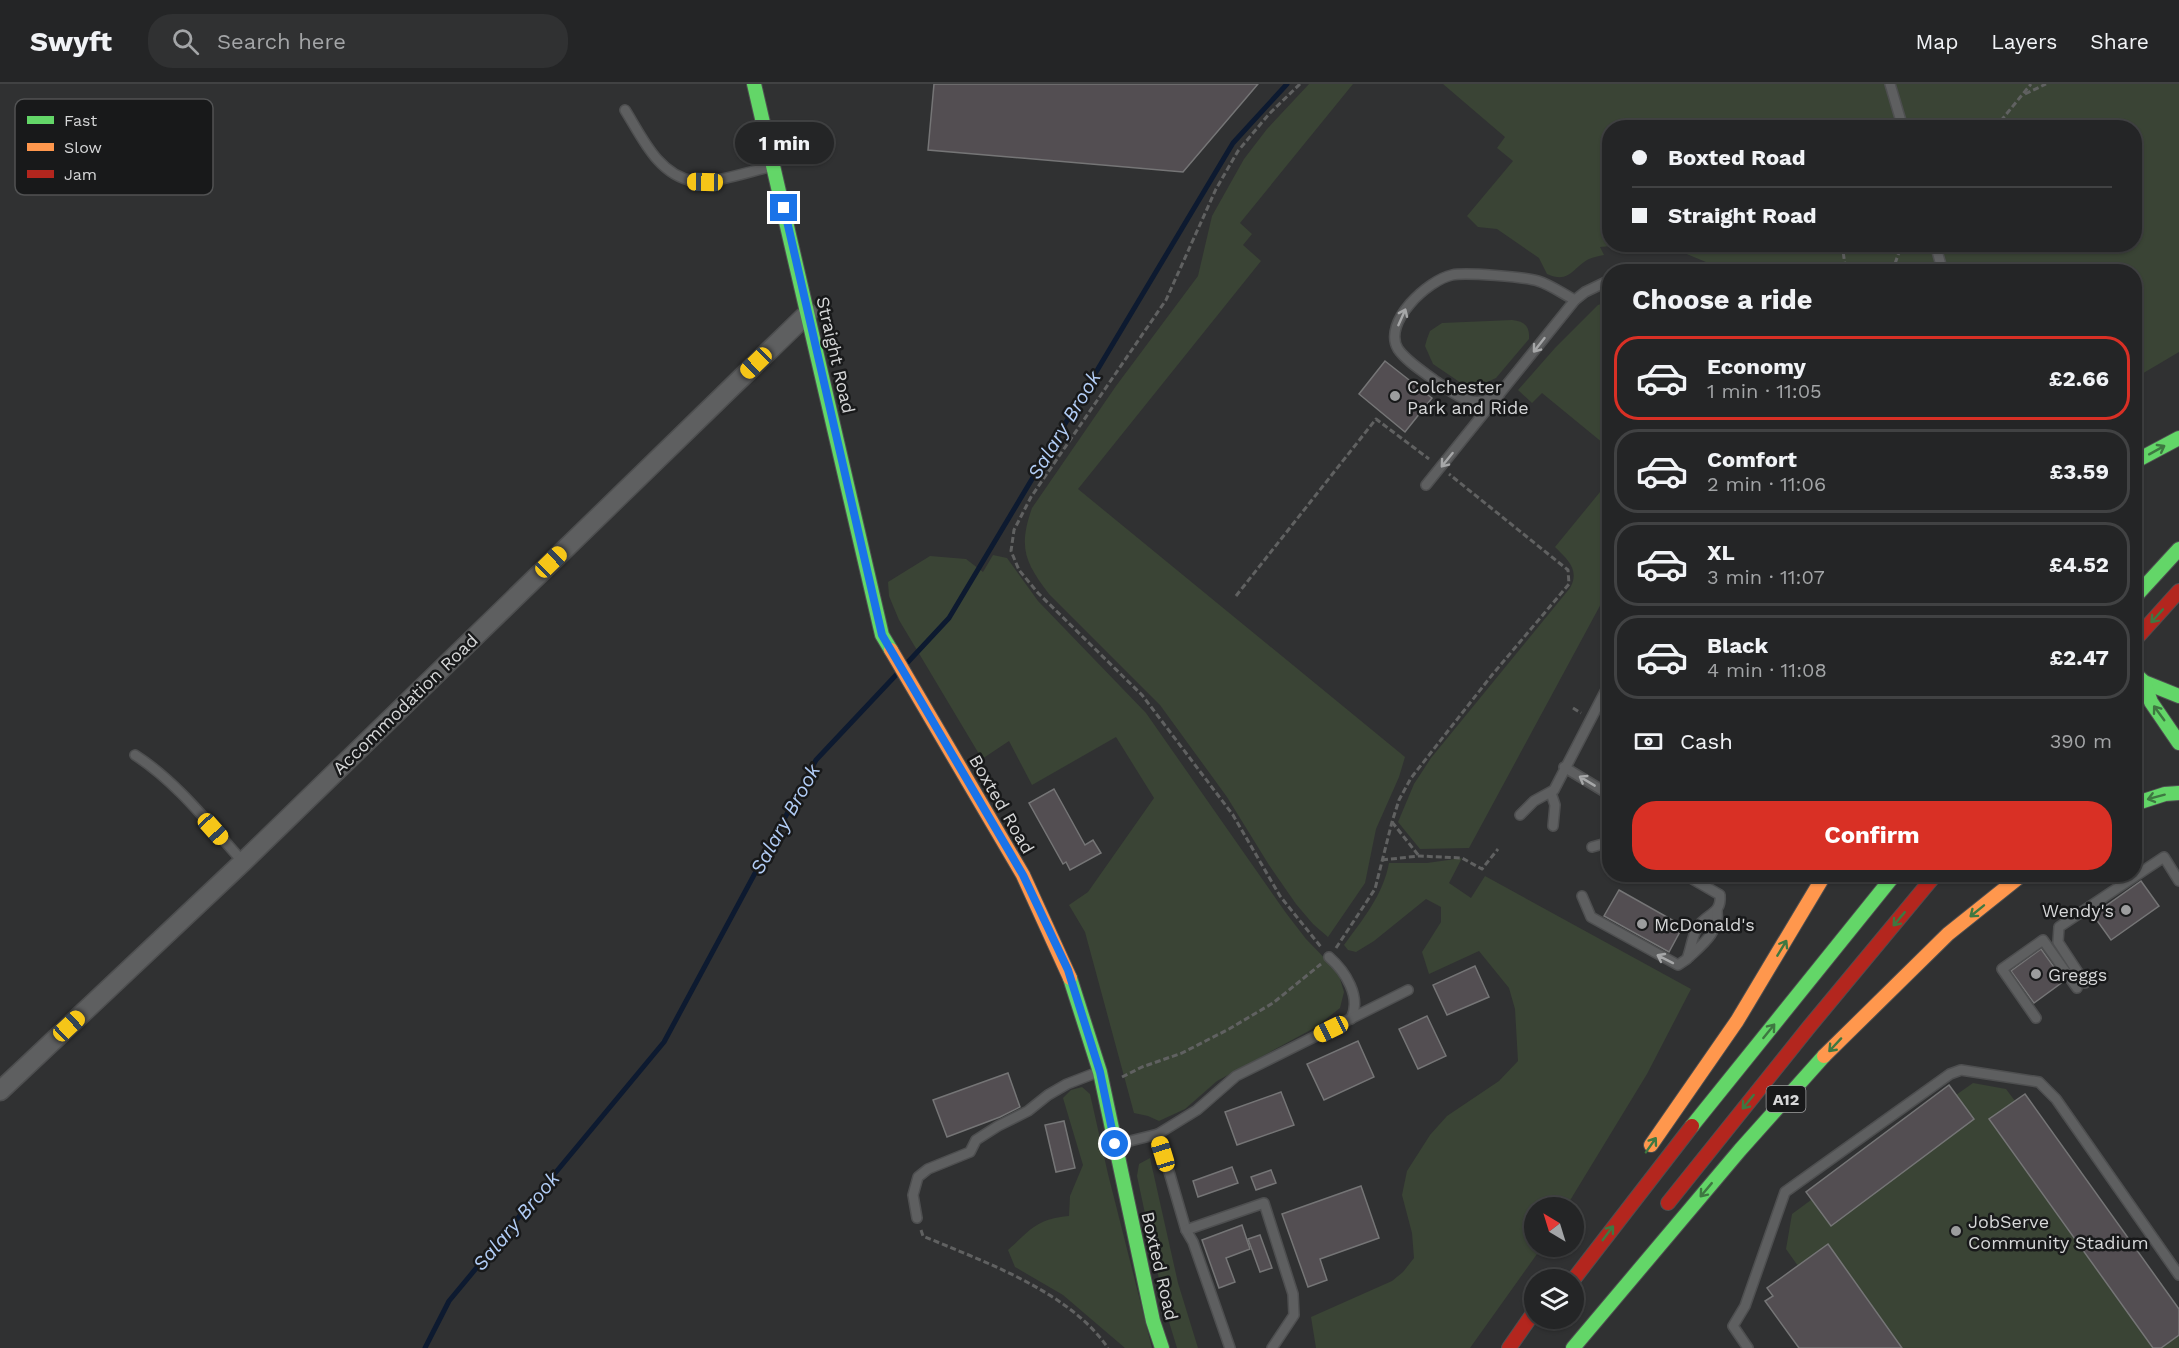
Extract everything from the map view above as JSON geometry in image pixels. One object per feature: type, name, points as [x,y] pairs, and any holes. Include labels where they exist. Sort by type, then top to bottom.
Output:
[{"type":"main road","name":"Straight Road","points":[[754,84],[882,635]]},
{"type":"main road","points":[[2142,458],[2179,438]]},
{"type":"main road","points":[[2142,589],[2179,549]]},
{"type":"main road","points":[[2142,631],[2179,591]]},
{"type":"main road","name":"Boxted Road","points":[[882,635],[1023,875],[1068,970],[1100,1072],[1153,1321],[1162,1348]]},
{"type":"main road","points":[[2142,678],[2179,696]]},
{"type":"main road","points":[[2142,683],[2151,702],[2179,743]]},
{"type":"main road","points":[[2142,801],[2165,794],[2179,793]]},
{"type":"main road","points":[[1644,1155],[1737,1021],[1820,882]]},
{"type":"main road","points":[[1581,1269],[1650,1178],[1889,882]]},
{"type":"main road","name":"A12","points":[[1661,1212],[1801,1036],[1929,882]]},
{"type":"main road","name":"A12","points":[[1573,1348],[1740,1150],[1841,1038],[1948,934],[2013,882]]},
{"type":"main road","points":[[1564,1269],[1570,1260]]},
{"type":"main road","points":[[1509,1348],[1524,1326]]},
{"type":"main road","points":[[1521,1348],[1535,1329]]},
{"type":"main road","points":[[1557,1348],[1572,1329]]},
{"type":"street","name":"Accommodation Road","points":[[0,1091],[243,862],[808,313]]},
{"type":"lane","points":[[1890,84],[1901,120]]},
{"type":"lane","points":[[624,110],[662,166],[692,182],[705,182],[774,166]]},
{"type":"lane","points":[[1499,395],[1480,402],[1456,395],[1416,367],[1398,348],[1395,337],[1401,314],[1410,302],[1426,287],[1451,275],[1502,276],[1538,281],[1575,300]]},
{"type":"lane","points":[[1426,485],[1575,300],[1602,283]]},
{"type":"lane","points":[[1553,825],[1555,805],[1553,791],[1602,696]]},
{"type":"lane","points":[[135,754],[156,768],[183,795],[243,862]]},
{"type":"lane","points":[[1564,767],[1602,790]]},
{"type":"lane","points":[[1520,815],[1534,801],[1553,791]]},
{"type":"lane","points":[[1592,847],[1602,844]]},
{"type":"lane","points":[[2142,872],[2164,857],[2179,881]]},
{"type":"lane","points":[[1687,959],[1696,928],[1721,904],[1720,895],[1697,882]]},
{"type":"lane","points":[[2036,1018],[2002,969],[2043,940],[2081,986],[2058,942],[2059,927],[2126,882]]},
{"type":"lane","points":[[1582,896],[1591,917],[1678,965],[1708,938],[1717,925],[1717,910]]},
{"type":"lane","points":[[1329,957],[1348,979],[1355,1012],[1351,1019]]},
{"type":"lane","points":[[1115,1144],[1158,1134],[1197,1110],[1236,1076],[1408,990]]},
{"type":"lane","points":[[1748,1348],[1732,1326],[1745,1306],[1785,1192],[1950,1074],[1962,1070],[2038,1082],[2044,1086],[2056,1099],[2179,1275]]},
{"type":"lane","points":[[916,1218],[913,1195],[918,1177],[928,1169],[970,1152],[976,1140],[1028,1111],[1048,1095],[1067,1084],[1100,1072]]},
{"type":"lane","points":[[1158,1134],[1186,1230],[1193,1242],[1230,1348]]},
{"type":"lane","points":[[1186,1230],[1264,1203],[1293,1294],[1294,1315],[1272,1348]]},
{"type":"path","points":[[1300,84],[1269,114],[1238,151],[1216,189],[1166,300],[1031,497],[1014,530],[1011,552],[1019,570],[1038,593],[1142,695],[1233,815],[1280,896],[1329,957]]},
{"type":"path","points":[[2002,120],[2031,84]]},
{"type":"path","points":[[2021,96],[2046,84]]},
{"type":"path","points":[[1100,1072],[1117,1080],[1142,1067],[1182,1053],[1273,1003],[1329,957],[1375,889],[1392,822],[1411,778],[1492,675],[1569,584],[1568,570],[1376,419],[1236,596]]},
{"type":"path","points":[[1573,708],[1582,714]]},
{"type":"path","points":[[1392,822],[1419,856]]},
{"type":"path","points":[[1382,860],[1419,856],[1462,858],[1482,869],[1498,849]]},
{"type":"path","points":[[916,1218],[923,1236],[997,1266],[1072,1309],[1108,1348]]},
{"type":"green space","points":[[1309,84],[1353,84],[1240,223],[1252,234],[1243,245],[1261,261],[1078,489],[1405,757],[1399,777],[1376,829],[1365,883],[1328,937],[1296,904],[1227,797],[1160,705],[1049,594],[1029,563],[1025,544],[1025,534],[1032,508],[1116,386],[1198,276],[1212,216],[1244,159],[1267,129]]},
{"type":"green space","points":[[1443,84],[2179,84],[2179,352],[2142,374],[2142,264],[1711,264],[1682,252],[2142,252],[2142,120],[1602,120],[1602,247],[1600,247],[1604,255],[1589,259],[1570,274],[1561,277],[1547,274],[1539,258],[1497,229],[1478,227],[1467,216],[1513,161],[1497,148],[1505,137]]},
{"type":"green space","points":[[1602,304],[1602,442],[1542,393],[1532,403],[1518,390],[1555,348]]},
{"type":"green space","points":[[1512,320],[1525,325],[1529,339],[1496,378],[1483,384],[1461,383],[1433,364],[1425,346],[1430,331],[1442,323]]},
{"type":"green space","points":[[1602,490],[1602,602],[1469,848],[1420,849],[1398,822],[1414,784],[1431,758],[1570,588],[1573,582],[1573,571],[1568,561],[1555,547]]},
{"type":"green space","points":[[993,555],[1007,558],[1038,601],[1146,713],[1286,913],[1306,939],[1338,972],[1344,992],[1340,1008],[1316,1027],[1217,1081],[1185,1109],[1159,1121],[1134,1113],[1085,932],[1069,905],[1088,892],[1154,798],[1116,737],[1032,785],[1009,741],[982,759],[899,620],[889,596],[888,582],[930,556],[966,559],[983,572]]},
{"type":"green space","points":[[1462,858],[1449,883],[1471,898],[1485,876],[1691,989],[1647,1074],[1572,1197],[1524,1197],[1524,1257],[1535,1257],[1524,1269],[1524,1272],[1470,1348],[1316,1348],[1311,1317],[1392,1281],[1414,1258],[1412,1233],[1402,1195],[1407,1171],[1430,1135],[1447,1116],[1499,1081],[1518,1061],[1515,1009],[1509,988],[1479,951],[1429,974],[1422,952],[1441,922],[1441,907],[1426,899],[1374,941],[1356,952],[1348,950],[1344,945],[1377,896],[1389,863],[1427,863]]},
{"type":"green space","name":"JobServe Community Stadium","points":[[1973,1083],[2006,1089],[2015,1101],[2025,1094],[2179,1309],[2179,1348],[1797,1348],[1765,1301],[1773,1296],[1767,1288],[1798,1266],[1786,1249],[1792,1214],[1811,1200],[1806,1192],[1949,1085],[1956,1095]]},
{"type":"green space","points":[[1082,1087],[1090,1094],[1152,1348],[1125,1348],[1063,1295],[1015,1267],[1008,1250],[1035,1226],[1058,1217],[1069,1216],[1070,1196],[1083,1165],[1063,1098],[1071,1090]]},
{"type":"green space","points":[[1150,1158],[1178,1283],[1198,1348],[1177,1348],[1166,1312],[1137,1176],[1139,1164]]},
{"type":"building","points":[[934,84],[1258,84],[1183,172],[928,150]]},
{"type":"building","name":"Colchester Park and Ride","points":[[1385,361],[1432,398],[1405,432],[1359,394]]},
{"type":"building","points":[[1054,789],[1085,845],[1093,840],[1101,853],[1070,870],[1066,862],[1063,864],[1029,803]]},
{"type":"building","name":"Wendy's","points":[[2140,882],[2159,906],[2111,940],[2093,915]]},
{"type":"building","name":"McDonald's","points":[[1619,890],[1683,926],[1669,952],[1604,916]]},
{"type":"building","name":"Greggs","points":[[2041,949],[2064,981],[2034,1003],[2011,971]]},
{"type":"building","points":[[1475,966],[1489,997],[1447,1015],[1433,985]]},
{"type":"building","points":[[1427,1016],[1446,1056],[1418,1069],[1399,1029]]},
{"type":"building","points":[[1358,1041],[1374,1077],[1324,1100],[1307,1064]]},
{"type":"building","points":[[1008,1073],[1020,1107],[947,1137],[933,1100]]},
{"type":"building","points":[[1949,1085],[1974,1119],[1831,1226],[1806,1192]]},
{"type":"building","points":[[1281,1092],[1294,1125],[1237,1145],[1225,1112]]},
{"type":"building","points":[[2025,1094],[2179,1309],[2179,1335],[2161,1348],[2153,1348],[1989,1119]]},
{"type":"building","points":[[1064,1121],[1075,1168],[1056,1172],[1045,1125]]},
{"type":"building","points":[[1232,1167],[1238,1183],[1198,1197],[1193,1181]]},
{"type":"building","points":[[1271,1170],[1276,1183],[1256,1190],[1251,1177]]},
{"type":"building","points":[[1361,1186],[1379,1238],[1320,1259],[1327,1280],[1308,1287],[1282,1214]]},
{"type":"building","points":[[1242,1225],[1250,1249],[1226,1258],[1235,1282],[1219,1288],[1202,1240]]},
{"type":"building","points":[[1260,1235],[1272,1268],[1260,1272],[1248,1239]]},
{"type":"building","points":[[1828,1244],[1902,1348],[1799,1348],[1765,1301],[1773,1296],[1767,1288]]},
{"type":"waterway","name":"Salary Brook","points":[[908,662],[949,618],[1233,143],[1287,84]]},
{"type":"waterway","name":"Salary Brook","points":[[425,1348],[449,1301],[664,1042],[816,760],[896,675]]},
{"type":"traffic: fast","points":[[754,84],[882,635],[891,650]]},
{"type":"traffic: fast","points":[[2142,458],[2179,438]]},
{"type":"traffic: fast","points":[[2142,589],[2179,549]]},
{"type":"traffic: fast","points":[[2142,680],[2179,696]]},
{"type":"traffic: fast","points":[[2144,682],[2151,702],[2179,743]]},
{"type":"traffic: fast","points":[[2142,801],[2165,794],[2179,793]]},
{"type":"traffic: fast","points":[[1692,1126],[1889,882]]},
{"type":"traffic: fast","points":[[1070,978],[1100,1072],[1153,1321],[1162,1348]]},
{"type":"traffic: fast","points":[[1573,1348],[1740,1150],[1824,1056]]},
{"type":"traffic: slow","points":[[891,650],[1023,875],[1070,978]]},
{"type":"traffic: slow","points":[[1651,1145],[1737,1021],[1820,882]]},
{"type":"traffic: slow","points":[[1824,1056],[1948,934],[2013,882]]},
{"type":"traffic: jam","points":[[2142,632],[2179,591]]},
{"type":"traffic: jam","points":[[1668,1203],[1929,882]]},
{"type":"traffic: jam","points":[[1582,1269],[1692,1126]]},
{"type":"traffic: jam","points":[[1509,1348],[1524,1326]]},
{"type":"place","name":"Colchester Park and Ride","points":[[1395,396]]},
{"type":"place","name":"Wendy's","points":[[2126,910]]},
{"type":"place","name":"McDonald's","points":[[1642,924]]},
{"type":"place","name":"Greggs","points":[[2036,974]]},
{"type":"place","name":"JobServe Community Stadium","points":[[1956,1231]]},
{"type":"route","points":[[784,208],[882,635],[1023,875],[1068,970],[1100,1072],[1115,1144]]}]
